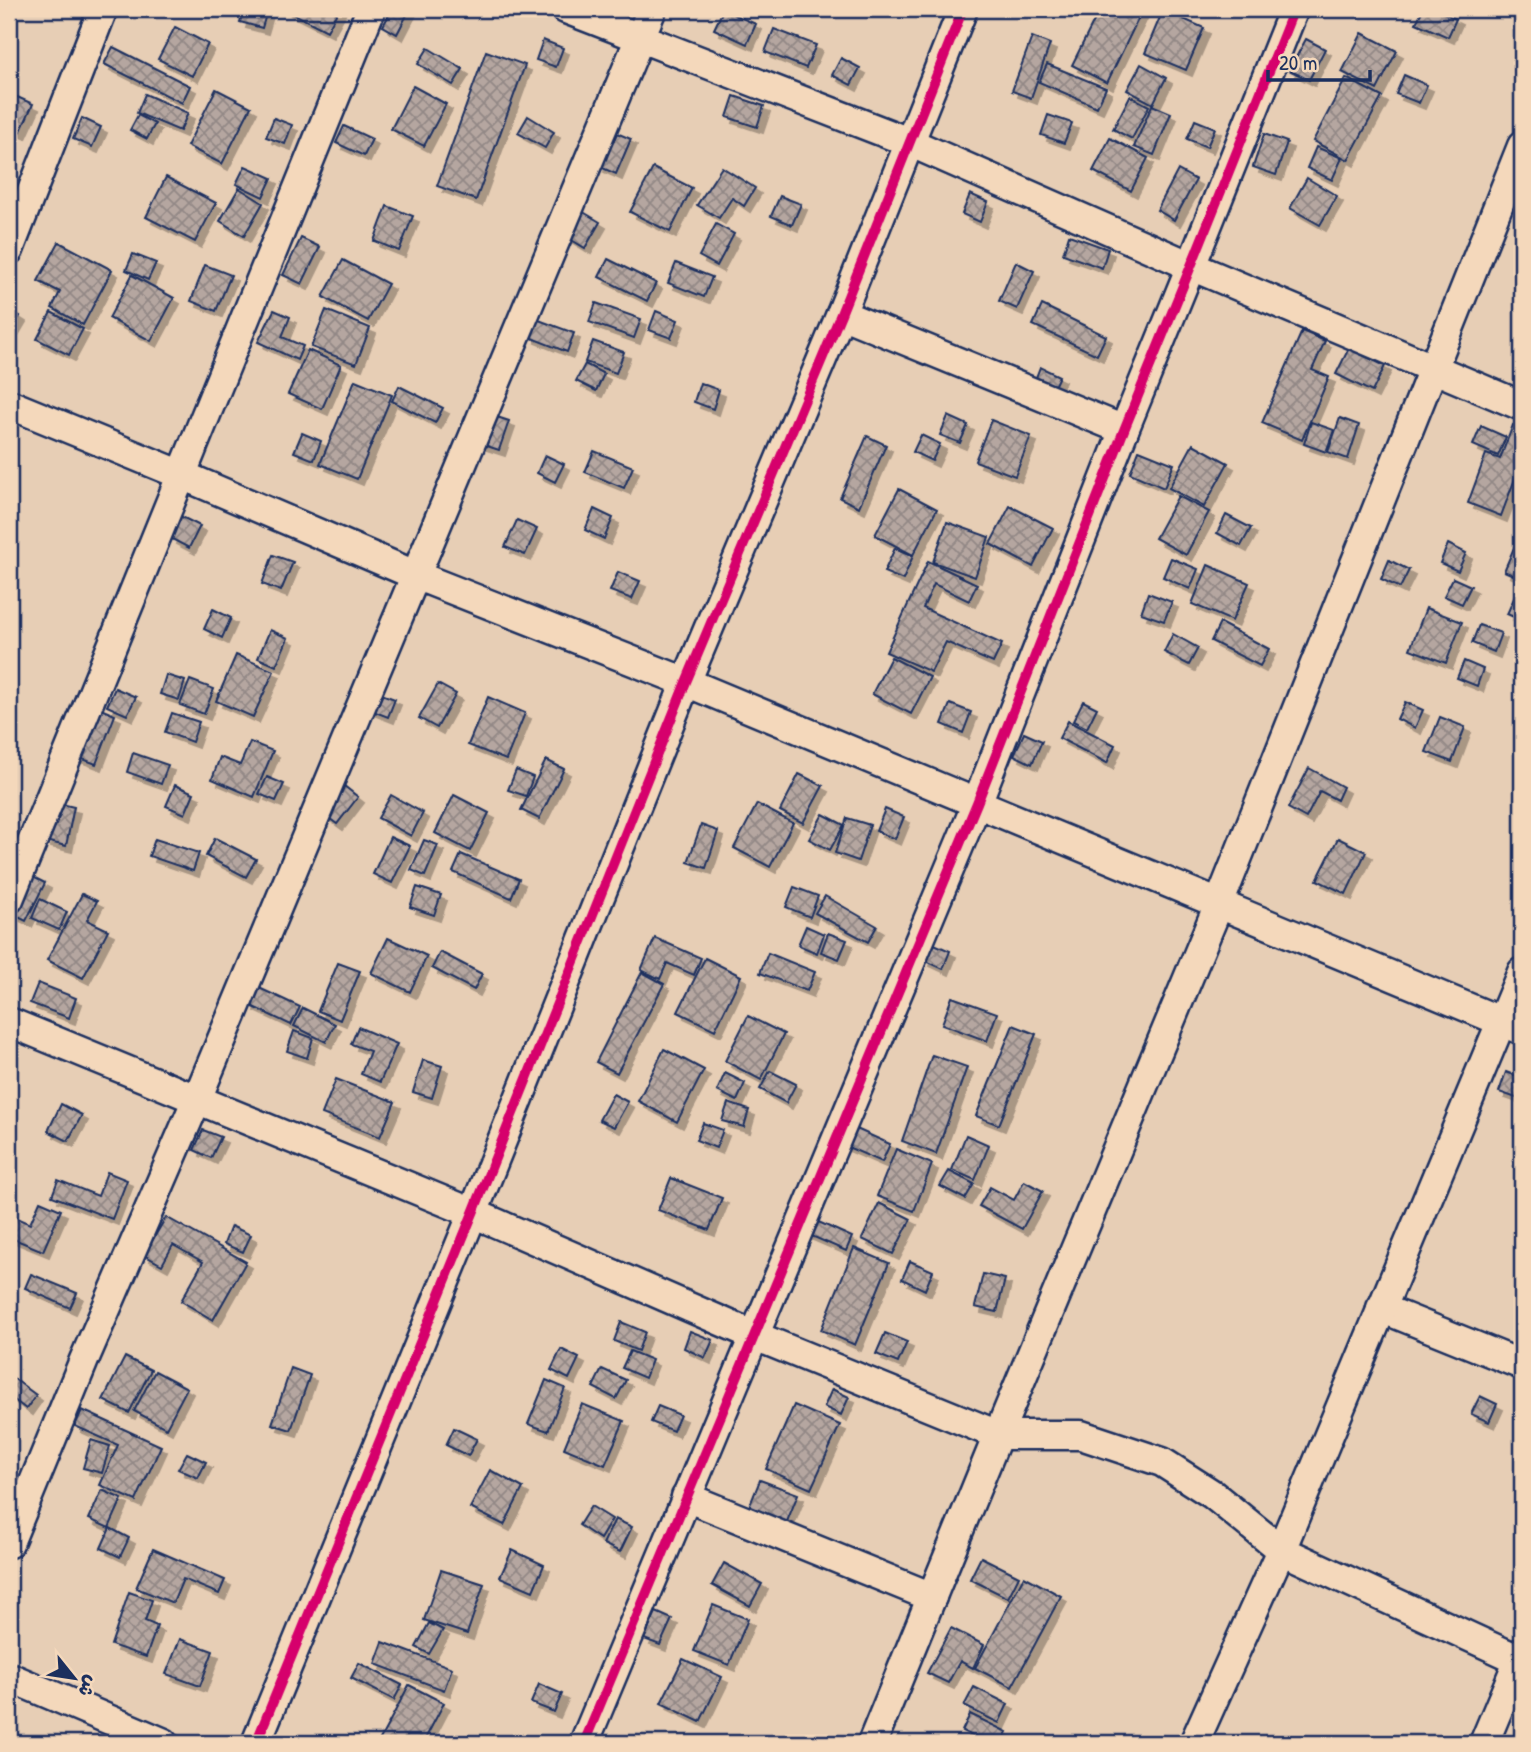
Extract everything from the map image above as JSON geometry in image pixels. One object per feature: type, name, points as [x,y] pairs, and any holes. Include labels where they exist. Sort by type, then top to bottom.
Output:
[{"type":"street","points":[[9,250],[103,9]]},
{"type":"street","points":[[9,899],[371,9]]},
{"type":"street","points":[[566,9],[909,142],[1191,266],[1522,405]]},
{"type":"street","points":[[9,1543],[652,9]]},
{"type":"street","points":[[256,1743],[474,1213],[686,682],[841,314],[963,9]]},
{"type":"street","points":[[584,1743],[977,803],[1294,9]]},
{"type":"street","points":[[872,1743],[1219,904],[1522,146]]},
{"type":"street","points":[[841,314],[1124,430]]},
{"type":"street","points":[[9,404],[415,575],[686,682],[1512,1026]]},
{"type":"street","points":[[1194,1743],[1281,1550],[1381,1308],[1512,1026],[1522,972]]},
{"type":"street","points":[[9,1021],[474,1213],[753,1335],[998,1435],[1081,1435],[1162,1462],[1212,1494],[1281,1550],[1521,1657],[1484,1743]]},
{"type":"street","points":[[1381,1308],[1522,1365]]},
{"type":"street","points":[[686,1497],[932,1597]]},
{"type":"street","points":[[9,1677],[164,1743]]},
{"type":"building","points":[[244,9],[267,11],[262,28],[240,22]]},
{"type":"building","points":[[284,9],[339,9],[327,31]]},
{"type":"building","points":[[392,9],[410,9],[397,34],[383,26]]},
{"type":"building","points":[[1100,9],[1143,9],[1107,83],[1072,65]]},
{"type":"building","points":[[1423,9],[1435,9],[1456,19],[1448,37],[1416,23]]},
{"type":"building","points":[[723,10],[756,24],[747,44],[714,29]]},
{"type":"building","points":[[1163,10],[1204,28],[1186,70],[1145,53]]},
{"type":"building","points":[[175,27],[208,44],[192,76],[158,59]]},
{"type":"building","points":[[774,29],[816,45],[806,68],[765,52]]},
{"type":"building","points":[[1362,33],[1397,51],[1377,90],[1342,72]]},
{"type":"building","points":[[1032,37],[1050,44],[1031,98],[1012,91]]},
{"type":"building","points":[[1306,39],[1325,49],[1309,80],[1289,70]]},
{"type":"building","points":[[543,40],[563,48],[556,67],[536,60]]},
{"type":"building","points":[[113,47],[190,86],[182,103],[104,64]]},
{"type":"building","points":[[428,48],[463,69],[453,85],[418,64]]},
{"type":"building","points":[[486,51],[525,65],[476,200],[437,186]]},
{"type":"building","points":[[841,58],[860,68],[851,85],[832,75]]},
{"type":"building","points":[[1047,64],[1106,88],[1097,107],[1039,82]]},
{"type":"building","points":[[1141,64],[1166,78],[1153,104],[1127,90]]},
{"type":"building","points":[[1404,75],[1427,85],[1419,103],[1396,94]]},
{"type":"building","points":[[1346,78],[1382,97],[1348,160],[1313,141]]},
{"type":"building","points":[[413,86],[446,104],[424,146],[391,129]]},
{"type":"building","points":[[216,89],[251,107],[222,164],[187,146]]},
{"type":"building","points":[[145,94],[188,113],[180,131],[137,113]]},
{"type":"building","points":[[15,96],[33,104],[20,133],[9,128],[9,111]]},
{"type":"building","points":[[734,96],[764,106],[757,127],[727,117]]},
{"type":"building","points":[[1130,96],[1149,106],[1132,139],[1113,129]]},
{"type":"building","points":[[1152,105],[1171,113],[1154,155],[1134,147]]},
{"type":"building","points":[[138,115],[155,124],[147,139],[130,130]]},
{"type":"building","points":[[1048,115],[1072,123],[1064,143],[1041,135]]},
{"type":"building","points":[[528,116],[554,132],[545,148],[518,133]]},
{"type":"building","points":[[82,118],[101,127],[92,147],[73,139]]},
{"type":"building","points":[[274,118],[292,125],[285,144],[266,137]]},
{"type":"building","points":[[1195,120],[1215,128],[1207,147],[1187,139]]},
{"type":"building","points":[[344,126],[372,139],[364,156],[336,143]]},
{"type":"building","points":[[612,131],[631,139],[616,174],[598,166]]},
{"type":"building","points":[[1264,134],[1287,142],[1276,175],[1253,167]]},
{"type":"building","points":[[1110,138],[1148,158],[1131,191],[1093,171]]},
{"type":"building","points":[[1316,147],[1342,158],[1332,180],[1307,168]]},
{"type":"building","points":[[245,166],[272,178],[263,197],[236,184]]},
{"type":"building","points":[[722,167],[755,188],[744,206],[732,198],[719,218],[697,205]]},
{"type":"building","points":[[653,168],[692,188],[670,232],[630,212]]},
{"type":"building","points":[[1178,170],[1196,180],[1174,220],[1157,210]]},
{"type":"building","points":[[166,177],[216,203],[195,242],[146,217]]},
{"type":"building","points":[[1307,178],[1337,196],[1320,225],[1290,208]]},
{"type":"building","points":[[239,188],[263,203],[244,236],[220,221]]},
{"type":"building","points":[[970,194],[988,202],[980,222],[962,214]]},
{"type":"building","points":[[780,196],[801,204],[792,225],[771,216]]},
{"type":"building","points":[[387,206],[413,216],[399,251],[374,241]]},
{"type":"building","points":[[580,210],[600,222],[585,248],[565,236]]},
{"type":"building","points":[[716,224],[734,234],[717,266],[699,256]]},
{"type":"building","points":[[1069,235],[1108,249],[1102,268],[1063,254]]},
{"type":"building","points":[[301,238],[320,247],[302,284],[283,275]]},
{"type":"building","points":[[59,242],[112,270],[83,325],[52,308],[60,292],[38,281]]},
{"type":"building","points":[[133,254],[156,263],[148,280],[126,270]]},
{"type":"building","points":[[608,259],[656,283],[647,301],[599,277]]},
{"type":"building","points":[[343,260],[388,284],[368,321],[323,297]]},
{"type":"building","points":[[1016,262],[1034,271],[1017,309],[999,301]]},
{"type":"building","points":[[676,263],[712,277],[704,297],[668,283]]},
{"type":"building","points":[[205,265],[231,275],[216,311],[191,301]]},
{"type":"building","points":[[132,275],[174,298],[151,341],[109,318]]},
{"type":"building","points":[[596,303],[641,319],[634,338],[589,322]]},
{"type":"building","points":[[1042,305],[1106,336],[1097,355],[1033,325]]},
{"type":"building","points":[[9,309],[20,316],[10,333],[9,333]]},
{"type":"building","points":[[274,310],[290,317],[282,337],[303,346],[297,360],[258,342]]},
{"type":"building","points":[[326,310],[370,328],[356,364],[311,347]]},
{"type":"building","points":[[656,311],[678,320],[671,338],[649,330]]},
{"type":"building","points":[[51,312],[83,329],[69,355],[37,339]]},
{"type":"building","points":[[536,319],[574,333],[567,352],[529,337]]},
{"type":"building","points":[[1302,331],[1325,341],[1312,370],[1329,377],[1302,440],[1262,423]]},
{"type":"building","points":[[593,341],[624,352],[616,373],[585,362]]},
{"type":"building","points":[[1349,348],[1385,366],[1372,392],[1336,374]]},
{"type":"building","points":[[308,350],[341,365],[322,409],[288,394]]},
{"type":"building","points":[[585,364],[604,374],[596,391],[576,381]]},
{"type":"building","points":[[1040,367],[1059,376],[1050,395],[1032,388]]},
{"type":"building","points":[[355,380],[392,395],[357,479],[320,464]]},
{"type":"building","points":[[700,383],[719,390],[713,409],[694,402]]},
{"type":"building","points":[[399,386],[443,408],[435,423],[392,401]]},
{"type":"building","points":[[491,415],[509,421],[499,450],[481,444]]},
{"type":"building","points":[[948,416],[968,425],[960,443],[940,435]]},
{"type":"building","points":[[1340,418],[1359,425],[1348,459],[1328,452]]},
{"type":"building","points":[[991,420],[1031,436],[1015,476],[975,461]]},
{"type":"building","points":[[1311,422],[1334,430],[1326,452],[1304,444]]},
{"type":"building","points":[[1513,425],[1522,428],[1522,460],[1501,516],[1468,503],[1486,454],[1500,459]]},
{"type":"building","points":[[1481,426],[1506,437],[1498,456],[1473,445]]},
{"type":"building","points":[[302,433],[321,441],[314,460],[294,452]]},
{"type":"building","points":[[921,435],[940,444],[932,461],[913,452]]},
{"type":"building","points":[[867,436],[886,445],[859,507],[840,498]]},
{"type":"building","points":[[1193,444],[1228,463],[1204,507],[1169,488]]},
{"type":"building","points":[[1139,450],[1174,464],[1164,488],[1130,473]]},
{"type":"building","points":[[594,451],[633,467],[624,488],[585,472]]},
{"type":"building","points":[[545,455],[564,464],[555,482],[537,473]]},
{"type":"building","points":[[899,489],[937,509],[913,555],[875,535]]},
{"type":"building","points":[[1178,496],[1209,512],[1186,555],[1155,538]]},
{"type":"building","points":[[1010,506],[1053,528],[1033,567],[990,544]]},
{"type":"building","points":[[594,509],[613,518],[604,539],[585,530]]},
{"type":"building","points":[[1226,515],[1251,528],[1241,546],[1217,533]]},
{"type":"building","points":[[180,516],[200,526],[189,548],[170,538]]},
{"type":"building","points":[[517,520],[537,529],[525,555],[505,547]]},
{"type":"building","points":[[947,522],[989,537],[975,577],[933,562]]},
{"type":"building","points":[[1519,536],[1522,537],[1522,579],[1504,571]]},
{"type":"building","points":[[1448,544],[1466,553],[1458,571],[1440,563]]},
{"type":"building","points":[[895,548],[913,556],[903,580],[884,572]]},
{"type":"building","points":[[273,555],[293,562],[281,591],[262,584]]},
{"type":"building","points":[[1171,558],[1198,569],[1190,589],[1163,577]]},
{"type":"building","points":[[1389,560],[1409,570],[1400,588],[1381,579]]},
{"type":"building","points":[[928,561],[977,584],[969,601],[934,584],[923,608],[1002,644],[993,663],[946,642],[931,672],[886,652]]},
{"type":"building","points":[[1208,565],[1249,583],[1232,621],[1192,604]]},
{"type":"building","points":[[618,572],[640,581],[632,599],[610,591]]},
{"type":"building","points":[[1453,578],[1471,586],[1462,604],[1444,596]]},
{"type":"building","points":[[1522,580],[1522,621],[1507,614]]},
{"type":"building","points":[[1148,593],[1172,602],[1164,621],[1141,613]]},
{"type":"building","points":[[1426,608],[1462,622],[1446,663],[1410,649]]},
{"type":"building","points":[[213,609],[231,618],[222,638],[204,629]]},
{"type":"building","points":[[1220,623],[1269,649],[1260,666],[1211,641]]},
{"type":"building","points":[[1479,625],[1501,633],[1494,652],[1472,643]]},
{"type":"building","points":[[270,630],[288,638],[276,666],[258,658]]},
{"type":"building","points":[[1173,634],[1198,648],[1189,665],[1164,652]]},
{"type":"building","points":[[236,655],[274,671],[253,717],[216,701]]},
{"type":"building","points":[[891,657],[930,677],[911,714],[872,694]]},
{"type":"building","points":[[1464,661],[1483,669],[1477,686],[1457,678]]},
{"type":"building","points":[[166,675],[185,681],[179,700],[160,694]]},
{"type":"building","points":[[190,680],[214,689],[204,714],[180,705]]},
{"type":"building","points":[[438,684],[456,694],[437,728],[419,718]]},
{"type":"building","points":[[115,688],[136,697],[127,715],[107,706]]},
{"type":"building","points":[[376,692],[395,699],[388,717],[370,710]]},
{"type":"building","points":[[488,697],[525,713],[506,760],[468,745]]},
{"type":"building","points":[[1083,701],[1097,708],[1087,728],[1073,721]]},
{"type":"building","points":[[1405,702],[1423,710],[1415,728],[1397,719]]},
{"type":"building","points":[[950,704],[971,712],[963,733],[942,724]]},
{"type":"building","points":[[96,707],[115,715],[96,764],[77,757]]},
{"type":"building","points":[[172,713],[199,722],[192,742],[165,732]]},
{"type":"building","points":[[1440,717],[1465,727],[1452,762],[1426,752]]},
{"type":"building","points":[[1068,721],[1115,745],[1107,763],[1059,738]]},
{"type":"building","points":[[1024,733],[1042,741],[1032,764],[1014,755]]},
{"type":"building","points":[[250,742],[273,751],[254,797],[212,779],[220,757],[240,765]]},
{"type":"building","points":[[133,753],[168,765],[161,784],[127,772]]},
{"type":"building","points":[[546,760],[564,769],[539,819],[521,810]]},
{"type":"building","points":[[1309,768],[1343,787],[1337,800],[1320,791],[1306,818],[1288,808]]},
{"type":"building","points":[[516,770],[533,777],[526,796],[508,790]]},
{"type":"building","points":[[799,774],[823,786],[803,823],[780,811]]},
{"type":"building","points":[[267,777],[284,784],[276,801],[259,794]]},
{"type":"building","points":[[175,785],[194,793],[185,814],[166,806]]},
{"type":"building","points":[[343,785],[358,797],[337,824],[322,813]]},
{"type":"building","points":[[391,795],[423,813],[411,836],[378,818]]},
{"type":"building","points":[[454,795],[489,813],[470,851],[435,833]]},
{"type":"building","points":[[53,802],[74,807],[66,846],[45,841]]},
{"type":"building","points":[[757,804],[793,823],[770,867],[734,848]]},
{"type":"building","points":[[885,809],[904,817],[895,839],[876,831]]},
{"type":"building","points":[[823,814],[844,825],[830,850],[809,839]]},
{"type":"building","points":[[847,818],[870,825],[858,861],[835,853]]},
{"type":"building","points":[[701,825],[718,831],[706,868],[688,862]]},
{"type":"building","points":[[390,837],[410,846],[392,883],[373,874]]},
{"type":"building","points":[[215,838],[256,859],[246,877],[206,856]]},
{"type":"building","points":[[1338,838],[1366,852],[1346,894],[1317,880]]},
{"type":"building","points":[[155,839],[199,853],[193,871],[149,856]]},
{"type":"building","points":[[424,840],[438,845],[425,876],[411,870]]},
{"type":"building","points":[[461,854],[519,879],[511,898],[453,872]]},
{"type":"building","points":[[29,875],[45,883],[26,921],[10,913]]},
{"type":"building","points":[[417,887],[441,895],[434,915],[410,907]]},
{"type":"building","points":[[794,887],[818,896],[810,917],[786,907]]},
{"type":"building","points":[[82,894],[97,901],[87,920],[108,930],[83,978],[47,960]]},
{"type":"building","points":[[825,896],[877,926],[868,942],[815,913]]},
{"type":"building","points":[[40,899],[67,912],[59,930],[32,918]]},
{"type":"building","points":[[806,926],[824,934],[817,953],[798,945]]},
{"type":"building","points":[[828,933],[847,940],[839,959],[821,952]]},
{"type":"building","points":[[388,938],[427,956],[410,992],[371,973]]},
{"type":"building","points":[[655,938],[701,958],[694,975],[667,963],[660,979],[641,970]]},
{"type":"building","points":[[932,943],[950,951],[943,969],[924,960]]},
{"type":"building","points":[[440,952],[482,974],[474,990],[432,968]]},
{"type":"building","points":[[768,953],[815,972],[807,991],[760,973]]},
{"type":"building","points":[[705,958],[741,976],[715,1030],[678,1012]]},
{"type":"building","points":[[338,963],[360,971],[340,1020],[318,1011]]},
{"type":"building","points":[[642,972],[664,984],[617,1073],[596,1062]]},
{"type":"building","points":[[38,983],[76,998],[69,1018],[30,1003]]},
{"type":"building","points":[[257,987],[300,1007],[291,1025],[249,1005]]},
{"type":"building","points":[[952,997],[997,1013],[987,1041],[942,1024]]},
{"type":"building","points":[[303,1008],[335,1024],[326,1042],[294,1026]]},
{"type":"building","points":[[748,1016],[784,1034],[761,1080],[725,1061]]},
{"type":"building","points":[[1013,1025],[1036,1034],[999,1125],[976,1116]]},
{"type":"building","points":[[358,1027],[397,1044],[380,1082],[361,1074],[370,1051],[351,1044]]},
{"type":"building","points":[[294,1031],[313,1038],[307,1058],[287,1051]]},
{"type":"building","points":[[664,1049],[704,1070],[677,1122],[638,1101]]},
{"type":"building","points":[[932,1055],[967,1067],[936,1154],[902,1141]]},
{"type":"building","points":[[423,1060],[442,1066],[432,1098],[413,1092]]},
{"type":"building","points":[[770,1071],[796,1084],[786,1103],[760,1089]]},
{"type":"building","points":[[1506,1072],[1522,1078],[1519,1099],[1499,1092]]},
{"type":"building","points":[[725,1073],[745,1083],[737,1101],[717,1091]]},
{"type":"building","points":[[336,1079],[395,1102],[380,1137],[322,1114]]},
{"type":"building","points":[[613,1094],[628,1102],[614,1127],[599,1120]]},
{"type":"building","points":[[728,1103],[749,1110],[744,1127],[722,1121]]},
{"type":"building","points":[[61,1104],[82,1115],[68,1141],[48,1131]]},
{"type":"building","points":[[703,1123],[723,1130],[716,1148],[696,1140]]},
{"type":"building","points":[[852,1127],[890,1144],[882,1162],[843,1145]]},
{"type":"building","points":[[203,1130],[221,1137],[211,1158],[194,1150]]},
{"type":"building","points":[[966,1135],[989,1145],[975,1180],[952,1170]]},
{"type":"building","points":[[896,1149],[932,1164],[914,1211],[877,1196]]},
{"type":"building","points":[[949,1171],[974,1184],[965,1199],[940,1186]]},
{"type":"building","points":[[107,1172],[127,1180],[112,1219],[52,1196],[58,1180],[98,1196]]},
{"type":"building","points":[[671,1178],[722,1198],[709,1230],[658,1210]]},
{"type":"building","points":[[1024,1181],[1043,1191],[1022,1229],[979,1206],[990,1187],[1014,1200]]},
{"type":"building","points":[[40,1201],[61,1210],[43,1251],[9,1237],[12,1216],[30,1224]]},
{"type":"building","points":[[879,1203],[911,1219],[893,1254],[862,1239]]},
{"type":"building","points":[[166,1217],[246,1262],[213,1320],[181,1301],[203,1262],[173,1245],[162,1265],[144,1255]]},
{"type":"building","points":[[814,1220],[852,1237],[846,1251],[807,1234]]},
{"type":"building","points":[[231,1226],[251,1235],[243,1252],[224,1244]]},
{"type":"building","points":[[854,1248],[889,1263],[855,1345],[821,1330]]},
{"type":"building","points":[[910,1261],[933,1271],[925,1290],[902,1279]]},
{"type":"building","points":[[31,1274],[77,1293],[70,1308],[25,1288]]},
{"type":"building","points":[[983,1274],[1005,1279],[997,1312],[975,1307]]},
{"type":"building","points":[[621,1322],[645,1332],[638,1351],[614,1341]]},
{"type":"building","points":[[690,1331],[713,1340],[705,1358],[684,1348]]},
{"type":"building","points":[[885,1333],[907,1342],[898,1363],[876,1354]]},
{"type":"building","points":[[561,1349],[579,1358],[569,1379],[551,1370]]},
{"type":"building","points":[[630,1351],[652,1360],[645,1378],[622,1368]]},
{"type":"building","points":[[125,1357],[151,1370],[129,1413],[103,1400]]},
{"type":"building","points":[[291,1368],[310,1375],[291,1430],[272,1424]]},
{"type":"building","points":[[602,1369],[626,1380],[616,1399],[593,1387]]},
{"type":"building","points":[[155,1371],[187,1388],[166,1428],[134,1411]]},
{"type":"building","points":[[9,1375],[36,1395],[26,1409],[9,1396]]},
{"type":"building","points":[[546,1380],[565,1388],[548,1431],[528,1424]]},
{"type":"building","points":[[832,1389],[849,1397],[841,1415],[824,1407]]},
{"type":"building","points":[[1480,1396],[1497,1404],[1489,1422],[1471,1414]]},
{"type":"building","points":[[582,1404],[624,1421],[605,1465],[564,1448]]},
{"type":"building","points":[[794,1405],[840,1425],[811,1489],[766,1469]]},
{"type":"building","points":[[658,1406],[680,1415],[673,1431],[651,1422]]},
{"type":"building","points":[[82,1410],[161,1446],[136,1501],[100,1485],[118,1445],[75,1426]]},
{"type":"building","points":[[454,1428],[477,1439],[468,1456],[446,1445]]},
{"type":"building","points":[[91,1440],[110,1446],[102,1473],[83,1468]]},
{"type":"building","points":[[187,1453],[206,1462],[198,1478],[178,1469]]},
{"type":"building","points":[[490,1470],[523,1488],[504,1525],[470,1508]]},
{"type":"building","points":[[760,1480],[798,1494],[782,1534],[744,1520]]},
{"type":"building","points":[[102,1490],[122,1499],[109,1528],[89,1519]]},
{"type":"building","points":[[591,1506],[612,1519],[600,1539],[579,1525]]},
{"type":"building","points":[[615,1519],[632,1527],[620,1552],[603,1544]]},
{"type":"building","points":[[110,1528],[129,1538],[120,1557],[101,1548]]},
{"type":"building","points":[[153,1549],[225,1580],[219,1594],[183,1579],[173,1603],[136,1588]]},
{"type":"building","points":[[512,1550],[544,1565],[533,1591],[500,1577]]},
{"type":"building","points":[[981,1557],[1019,1576],[1008,1598],[970,1579]]},
{"type":"building","points":[[724,1563],[762,1584],[750,1606],[712,1585]]},
{"type":"building","points":[[441,1570],[484,1584],[467,1634],[424,1620]]},
{"type":"building","points":[[1024,1576],[1061,1596],[1012,1687],[975,1668]]},
{"type":"building","points":[[129,1592],[152,1600],[145,1621],[157,1626],[146,1657],[111,1645]]},
{"type":"building","points":[[713,1605],[748,1619],[729,1665],[694,1651]]},
{"type":"building","points":[[656,1612],[672,1619],[660,1645],[644,1639]]},
{"type":"building","points":[[429,1623],[443,1630],[429,1654],[416,1647]]},
{"type":"building","points":[[951,1628],[984,1645],[973,1668],[960,1661],[948,1683],[927,1673]]},
{"type":"building","points":[[180,1639],[213,1651],[200,1686],[166,1674]]},
{"type":"building","points":[[383,1642],[452,1668],[444,1690],[375,1664]]},
{"type":"building","points":[[683,1659],[722,1677],[700,1722],[661,1703]]},
{"type":"building","points":[[359,1663],[402,1685],[394,1700],[351,1678]]},
{"type":"building","points":[[539,1684],[562,1694],[554,1712],[531,1703]]},
{"type":"building","points":[[409,1685],[444,1703],[423,1743],[378,1743]]},
{"type":"building","points":[[974,1687],[1008,1704],[999,1723],[964,1706]]},
{"type":"building","points":[[970,1714],[1007,1732],[1001,1743],[987,1743],[962,1731]]},
{"type":"cycle path","points":[[256,1743],[686,682],[841,314],[963,9]]},
{"type":"cycle path","points":[[584,1743],[977,803],[1294,9]]}]
